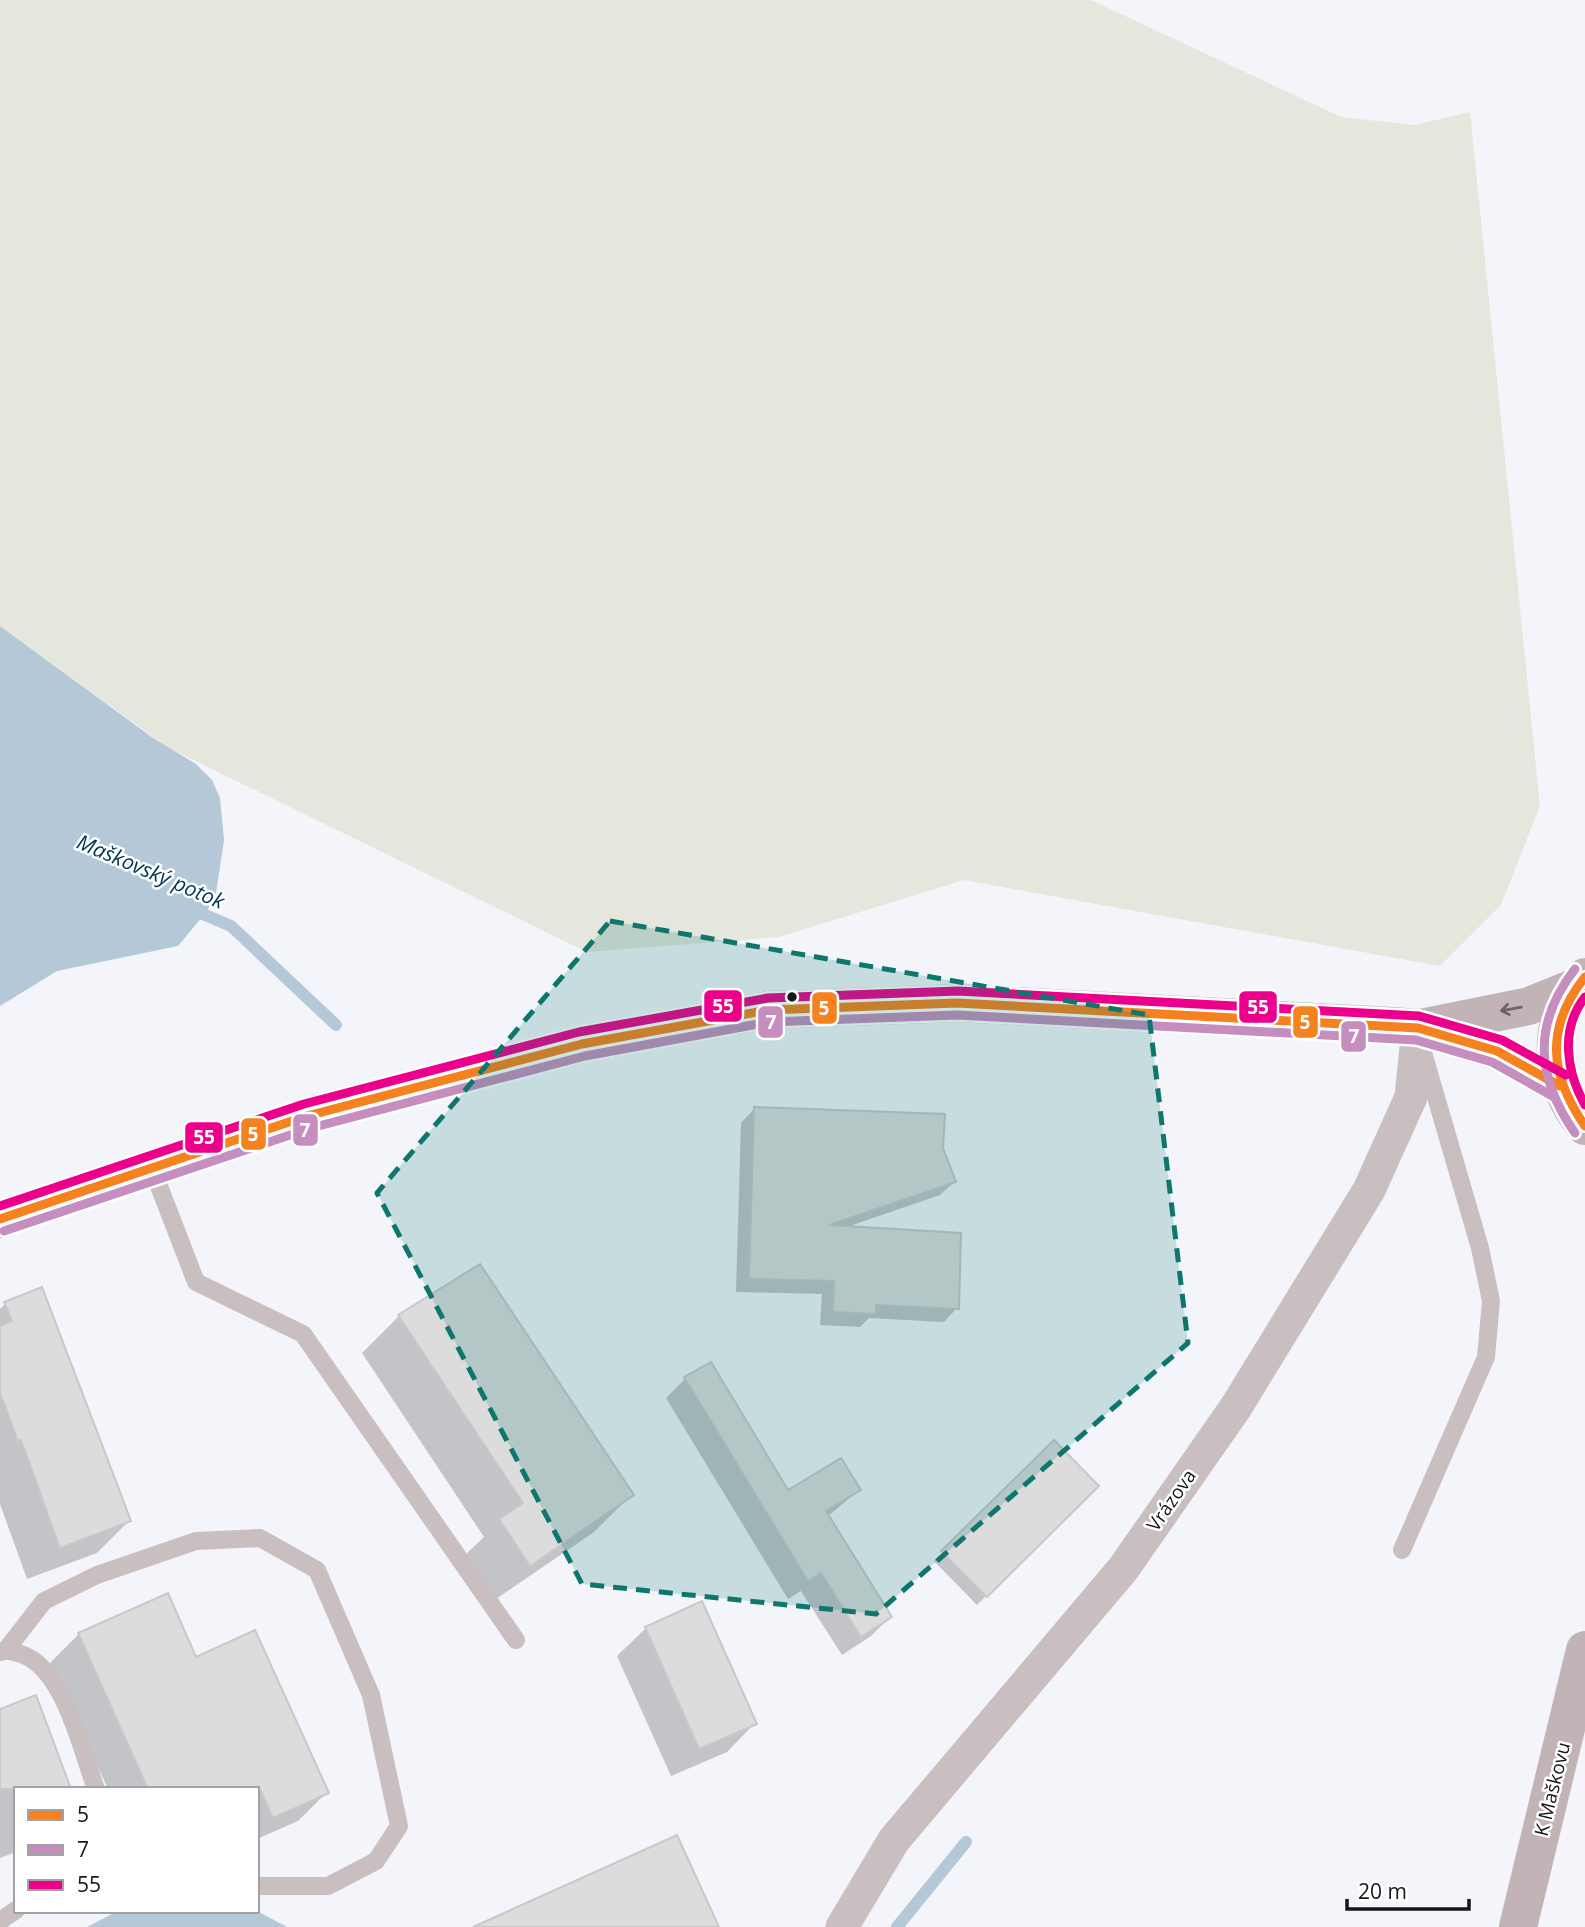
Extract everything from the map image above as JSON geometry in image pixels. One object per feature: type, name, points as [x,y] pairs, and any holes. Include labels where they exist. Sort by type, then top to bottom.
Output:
[{"type":"street","points":[[1418,1028],[1529,1006],[1580,982]]},
{"type":"street","points":[[1580,982],[1560,1018],[1554,1052],[1560,1086],[1571,1108],[1585,1126]]},
{"type":"street","points":[[0,1219],[307,1116],[569,1047],[768,1010],[957,1003],[1418,1028],[1497,1051],[1560,1086]]},
{"type":"street","name":"Vrázova","points":[[842,1927],[894,1840],[1123,1569],[1236,1407],[1369,1191],[1411,1097],[1418,1028]]},
{"type":"street","name":"K Maškovu","points":[[1518,1927],[1585,1650]]},
{"type":"lane","points":[[1402,1550],[1486,1357],[1490,1301],[1480,1248],[1435,1102],[1418,1028]]},
{"type":"lane","points":[[152,1168],[196,1282],[303,1334],[516,1640]]},
{"type":"lane","points":[[95,1787],[57,1683],[34,1658],[3,1651],[44,1601],[97,1575],[196,1541],[260,1538],[317,1570],[371,1695],[399,1826],[376,1861],[328,1886],[259,1886]]},
{"type":"highlighted area","points":[[610,921],[1149,1015],[1188,1343],[876,1614],[582,1584],[377,1193]]},
{"type":"shaded area","points":[[0,0],[1091,0],[1341,117],[1415,125],[1470,112],[1540,806],[1501,905],[1440,966],[964,880],[779,937],[587,952],[167,747],[0,626]]},
{"type":"water","points":[[0,626],[153,738],[196,764],[212,780],[220,798],[224,840],[216,893],[207,911],[178,946],[57,971],[0,1006]]},
{"type":"water","points":[[259,1912],[287,1927],[87,1927],[114,1913]]},
{"type":"building","points":[[754,1107],[945,1114],[943,1148],[956,1182],[829,1225],[961,1233],[959,1309],[876,1305],[876,1314],[833,1312],[834,1281],[749,1279]]},
{"type":"building","points":[[480,1264],[634,1495],[530,1566],[499,1519],[523,1503],[398,1315]]},
{"type":"building","points":[[42,1287],[131,1521],[60,1548],[21,1440],[18,1441],[0,1393],[0,1326],[12,1321],[4,1302]]},
{"type":"building","points":[[711,1362],[788,1490],[841,1458],[861,1490],[826,1511],[892,1617],[861,1637],[821,1573],[808,1581],[684,1377]]},
{"type":"building","points":[[1054,1440],[1099,1486],[987,1597],[941,1551]]},
{"type":"building","points":[[168,1593],[196,1657],[255,1630],[329,1793],[273,1818],[259,1787],[147,1787],[78,1633]]},
{"type":"building","points":[[702,1601],[757,1724],[699,1749],[645,1627]]},
{"type":"building","points":[[36,1695],[70,1787],[0,1789],[0,1709]]},
{"type":"building","points":[[677,1835],[719,1927],[473,1927]]},
{"type":"waterway","name":"Maškovský potok","points":[[191,909],[231,926],[336,1025]]},
{"type":"waterway","points":[[897,1927],[966,1842]]},
{"type":"transit line","name":"7","points":[[1575,969],[1551,1010],[1544,1051],[1552,1091],[1575,1133]]},
{"type":"transit line","name":"5","points":[[1585,977],[1563,1014],[1556,1051],[1564,1088],[1585,1126]]},
{"type":"transit line","name":"55","points":[[0,1206],[304,1104],[579,1032],[768,998],[958,991],[1419,1016],[1502,1040],[1566,1075]]},
{"type":"transit line","name":"55","points":[[1585,997],[1572,1023],[1568,1050],[1573,1078],[1585,1105]]},
{"type":"transit line","name":"5","points":[[0,1219],[307,1116],[582,1044],[768,1010],[957,1003],[1418,1028],[1497,1051],[1560,1086]]},
{"type":"transit line","name":"7","points":[[4,1231],[311,1128],[585,1056],[769,1022],[957,1015],[1416,1040],[1492,1062],[1554,1097]]}]
